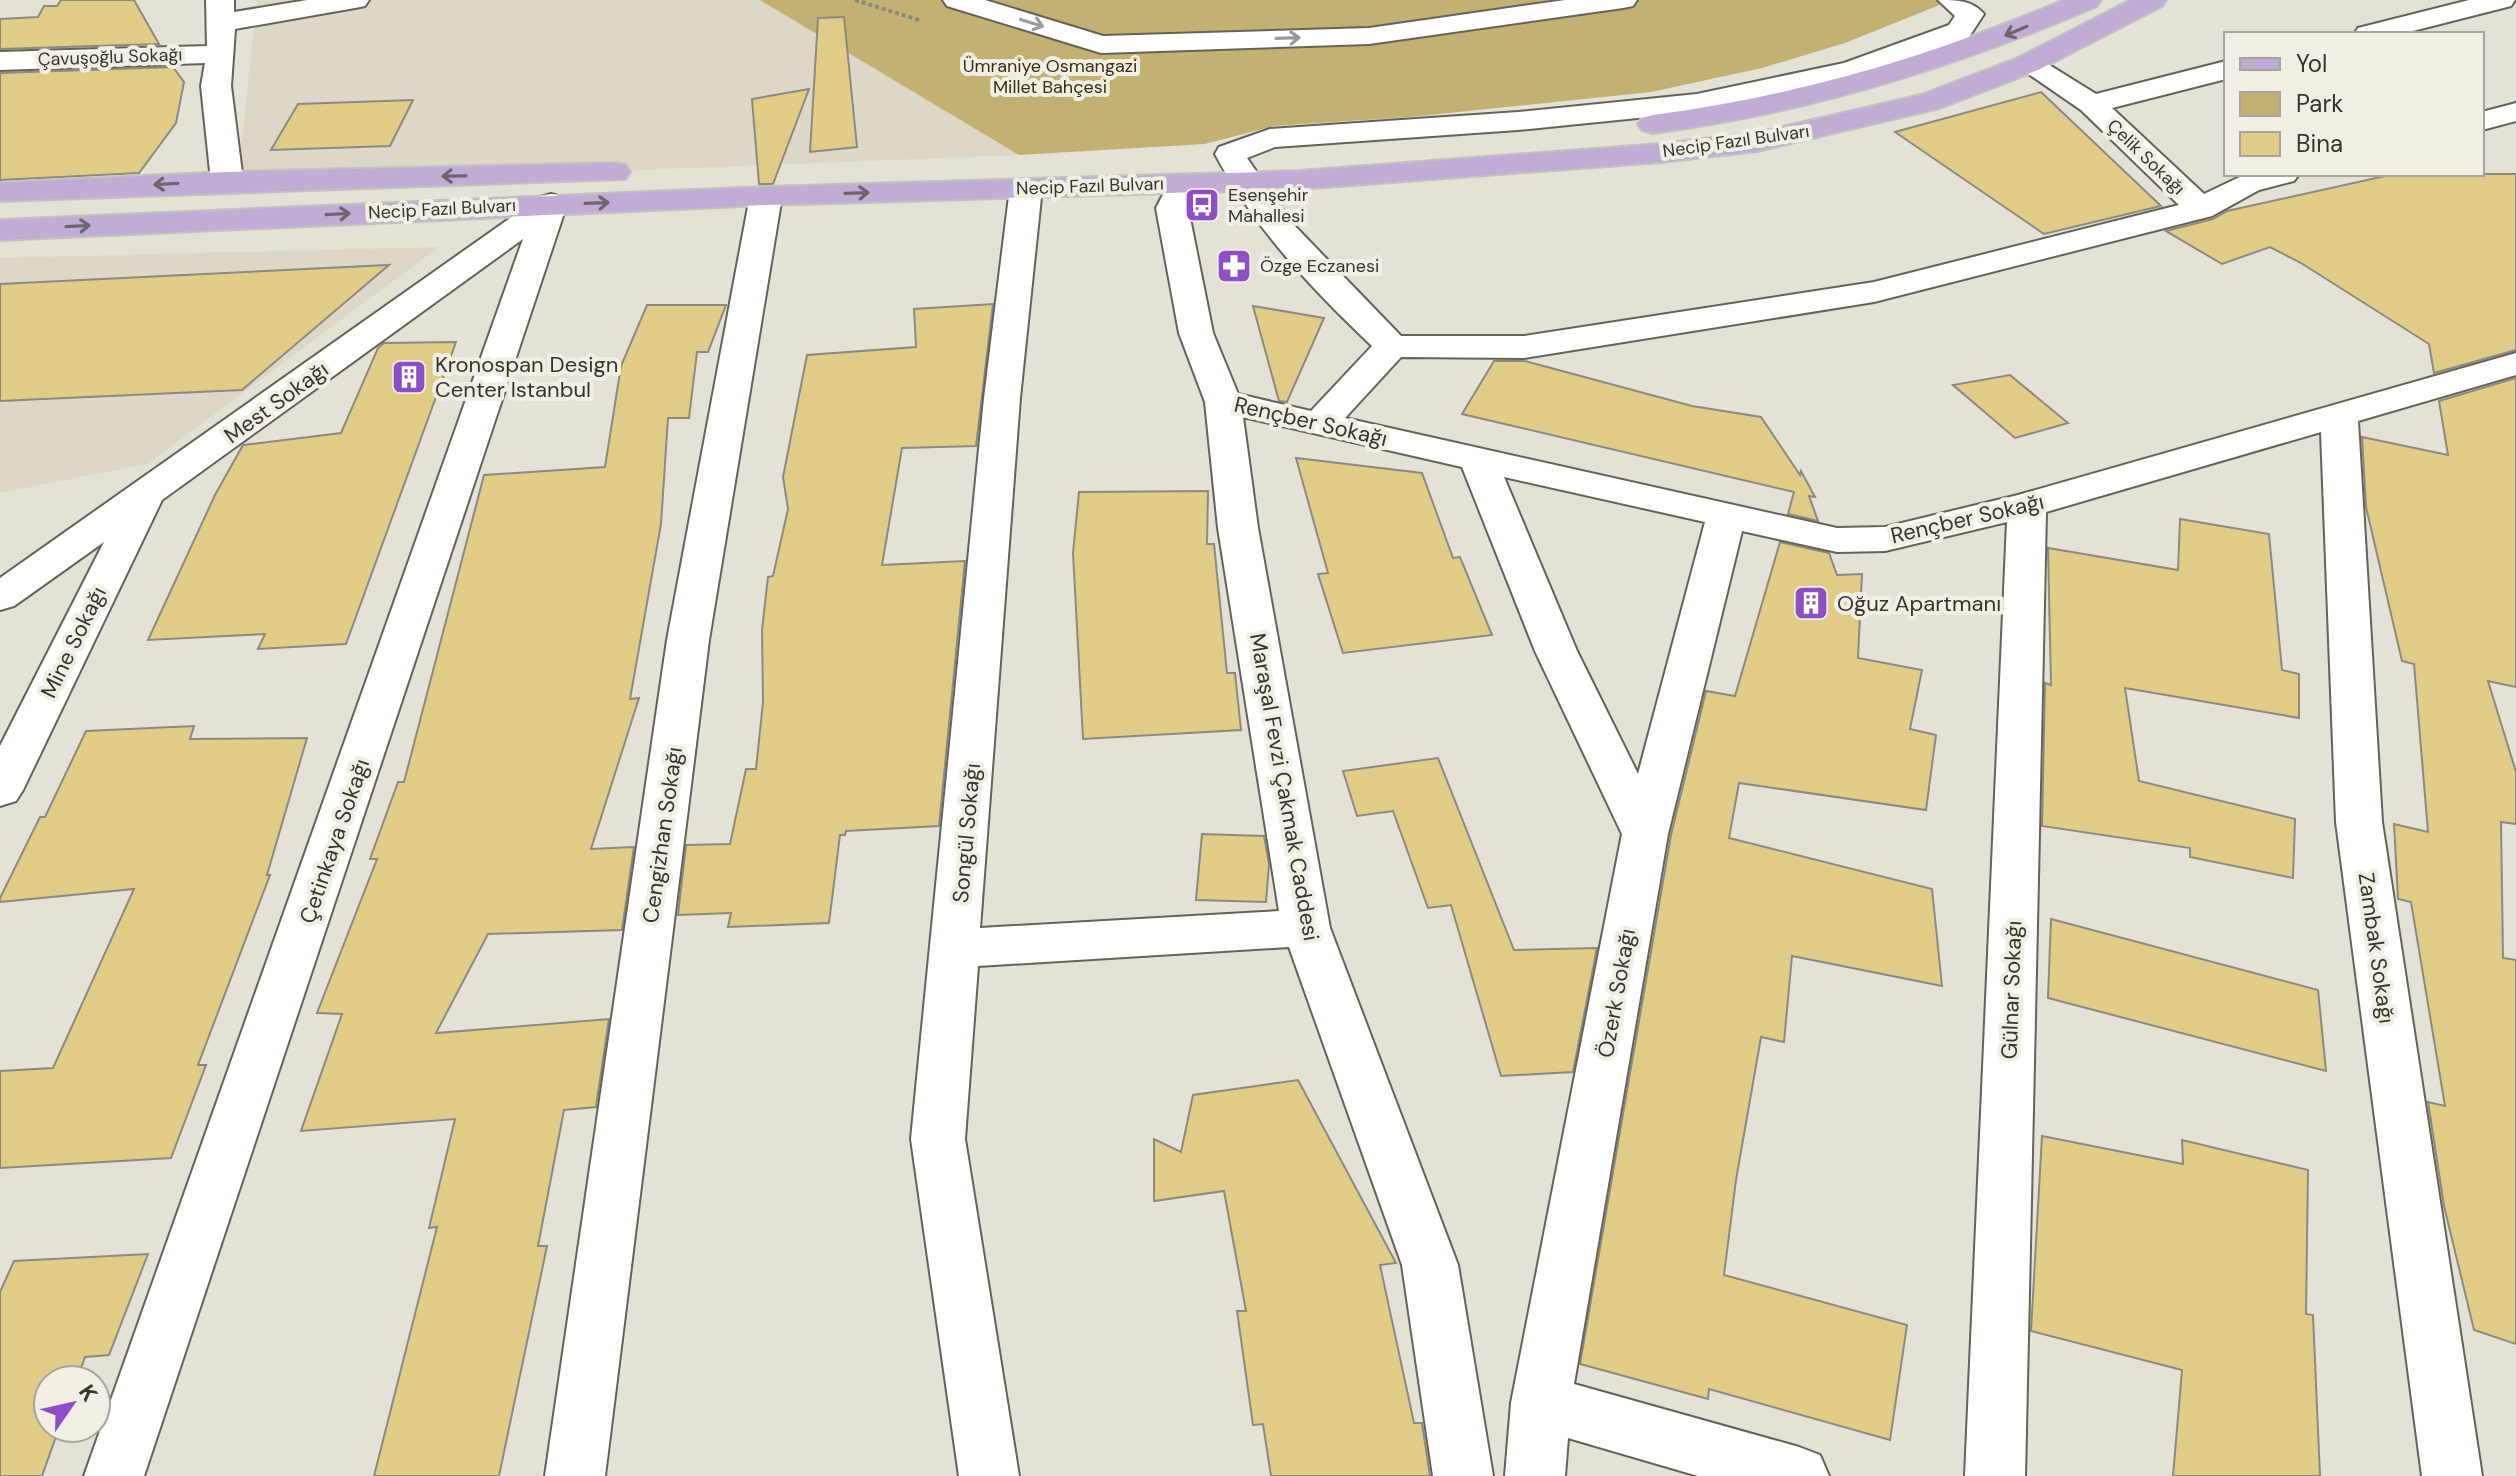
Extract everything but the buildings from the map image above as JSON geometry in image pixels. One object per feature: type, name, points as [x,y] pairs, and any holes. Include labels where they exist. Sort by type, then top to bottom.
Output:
[{"type":"main road","name":"Necip Fazıl Bulvarı","points":[[0,230],[551,204],[1183,184],[1237,168],[1337,150],[1720,115],[1848,88],[1992,41],[2087,0]]},
{"type":"main road","name":"Necip Fazıl Bulvarı","points":[[692,170],[1237,168],[1661,153],[1757,142],[1930,102],[2028,64],[2152,0]]},
{"type":"main road","name":"Necip Fazıl Bulvarı","points":[[0,192],[227,181],[644,171]]},
{"type":"street","points":[[227,181],[216,86],[220,12],[355,0]]},
{"type":"street","points":[[957,0],[1101,45],[1369,36],[1623,0]]},
{"type":"street","points":[[1952,0],[1970,14],[1959,31],[1852,70],[1697,103],[1518,121],[1270,138],[1237,168],[1352,309],[1392,346],[1524,347],[1874,292],[2201,209],[2248,183],[2275,176]]},
{"type":"street","points":[[2376,32],[2501,0]]},
{"type":"street","name":"Çavuşoğlu Sokağı","points":[[0,61],[220,54]]},
{"type":"street","name":"Çelik Sokağı","points":[[2028,64],[2091,104],[2201,209]]},
{"type":"street","name":"Çelik Sokağı","points":[[2091,104],[2224,71]]},
{"type":"street","points":[[2484,120],[2516,112]]},
{"type":"street","points":[[501,175],[551,204]]},
{"type":"street","name":"Maraşal Fevzi Çakmak Caddesi","points":[[1183,184],[1172,208],[1196,333],[1223,402],[1238,528],[1306,928],[1430,1265],[1463,1476]]},
{"type":"street","name":"Songül Sokağı","points":[[989,1476],[938,1139],[1002,398],[1026,188]]},
{"type":"street","name":"Cengizhan Sokağı","points":[[575,1476],[688,640],[766,196]]},
{"type":"street","name":"Mest Sokağı","points":[[0,597],[551,204]]},
{"type":"street","name":"Çetinkaya Sokağı","points":[[114,1476],[213,1198],[551,204]]},
{"type":"street","points":[[1319,424],[1392,346]]},
{"type":"street","name":"Rençber Sokağı","points":[[1223,402],[1837,540],[1885,539],[2027,505],[2516,364]]},
{"type":"street","name":"Zambak Sokağı","points":[[2339,417],[2359,822],[2452,1476]]},
{"type":"street","points":[[1477,458],[1556,651],[1645,834]]},
{"type":"street","name":"Mine Sokağı","points":[[0,790],[146,495]]},
{"type":"street","name":"Gülnar Sokağı","points":[[1995,1476],[2027,505]]},
{"type":"street","name":"Özerk Sokağı","points":[[1535,1476],[1541,1403],[1645,834],[1726,516]]},
{"type":"street","points":[[956,948],[1306,928]]},
{"type":"street","points":[[1541,1403],[1799,1476]]},
{"type":"shaded area","points":[[257,0],[760,0],[1019,155],[237,186]]},
{"type":"shaded area","points":[[439,247],[147,464],[0,493],[0,258]]},
{"type":"green space","name":"Ümraniye Osmangazi Millet Bahçesi","points":[[760,0],[1952,0],[1845,43],[1762,68],[1651,92],[1410,117],[1274,126],[1205,144],[1019,155]]},
{"type":"place","name":"Esenşehir Mahallesi","points":[[1202,205]]},
{"type":"place","name":"Özge Eczanesi","points":[[1234,266]]},
{"type":"place","name":"Kronospan Design Center Istanbul","points":[[409,377]]},
{"type":"place","name":"Oğuz Apartmanı","points":[[1811,603]]}]
